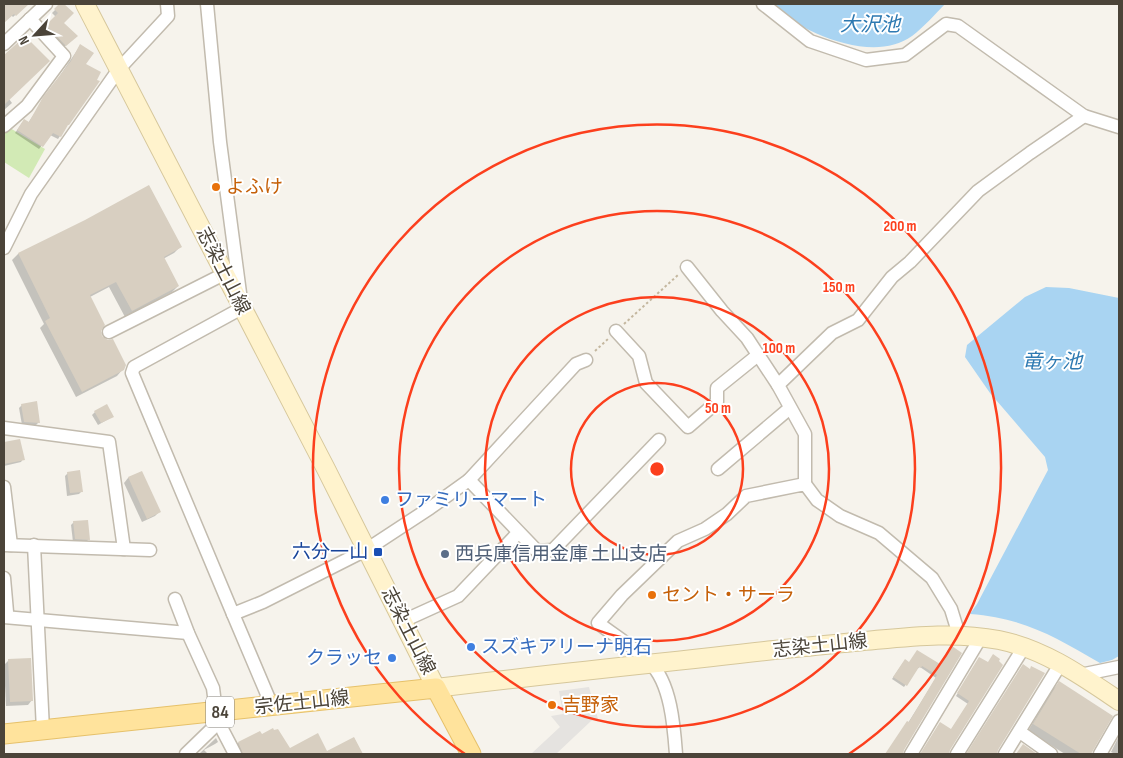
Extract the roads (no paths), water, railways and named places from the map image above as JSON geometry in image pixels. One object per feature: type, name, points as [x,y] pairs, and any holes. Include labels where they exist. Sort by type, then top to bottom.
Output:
[{"type":"main road","name":"志染土山線","points":[[85,4],[436,688],[915,636],[959,635],[981,637],[1024,647],[1061,663],[1119,701]]},
{"type":"main road","name":"宗佐土山線","points":[[4,734],[218,717],[272,706],[436,688]]},
{"type":"main road","points":[[436,688],[471,754]]},
{"type":"street","points":[[4,44],[45,4]]},
{"type":"street","points":[[4,248],[31,194],[118,69],[168,16],[167,4]]},
{"type":"street","points":[[207,4],[220,142],[242,308],[134,367],[132,374],[272,706]]},
{"type":"street","points":[[763,4],[810,41],[866,60],[904,55],[946,24],[958,26],[1084,116],[1119,127]]},
{"type":"street","points":[[4,126],[27,106],[64,56],[30,19]]},
{"type":"street","points":[[778,386],[832,333],[858,320],[892,278],[910,262],[978,191],[1030,152],[1084,116]]},
{"type":"street","points":[[686,268],[747,338],[778,386],[805,434],[805,484],[817,500],[840,516],[879,533],[932,578],[951,609],[959,635]]},
{"type":"street","points":[[109,332],[224,274]]},
{"type":"street","points":[[616,332],[639,356],[646,383],[688,427],[717,402],[717,388],[758,355]]},
{"type":"street","points":[[233,614],[263,602],[366,550],[469,480],[576,364],[586,360]]},
{"type":"street","points":[[718,469],[790,408]]},
{"type":"street","points":[[4,428],[109,442],[124,549]]},
{"type":"street","points":[[469,480],[537,551],[553,550],[659,440]]},
{"type":"street","points":[[676,754],[671,704],[660,677],[651,664],[598,623],[622,595],[678,541],[712,524],[727,514],[746,496],[805,484]]},
{"type":"street","points":[[4,487],[8,545],[150,550]]},
{"type":"street","points":[[403,621],[458,596],[518,533]]},
{"type":"street","points":[[34,545],[43,730]]},
{"type":"street","points":[[4,578],[5,615],[38,620],[188,633]]},
{"type":"street","points":[[175,599],[213,688],[218,717],[234,754]]},
{"type":"street","points":[[911,754],[981,637]]},
{"type":"street","points":[[958,754],[1024,647]]},
{"type":"street","points":[[1005,754],[1061,663]]},
{"type":"street","points":[[1080,674],[1119,667]]},
{"type":"street","points":[[186,754],[218,717]]},
{"type":"street","points":[[1100,754],[1119,721]]},
{"type":"street","points":[[1020,732],[1051,754]]},
{"type":"water","name":"大沢池","points":[[768,4],[945,4],[912,36],[896,44],[877,47],[858,46],[818,34],[782,15]]},
{"type":"water","name":"竜ヶ池","points":[[1046,287],[1069,288],[1119,298],[1119,656],[1100,663],[1038,630],[989,616],[970,614],[1048,470],[1045,457],[990,393],[965,357],[967,345],[1025,297]]},
{"type":"place","name":"よふけ","points":[[216,187]]},
{"type":"place","name":"ファミリーマート","points":[[385,500]]},
{"type":"place","name":"六分一山","points":[[378,552]]},
{"type":"place","name":"西兵庫信用金庫 土山支店","points":[[445,554]]},
{"type":"place","name":"セント・サーラ","points":[[652,595]]},
{"type":"place","name":"スズキアリーナ明石","points":[[471,647]]},
{"type":"place","name":"クラッセ","points":[[392,658]]},
{"type":"place","name":"吉野家","points":[[552,705]]}]
